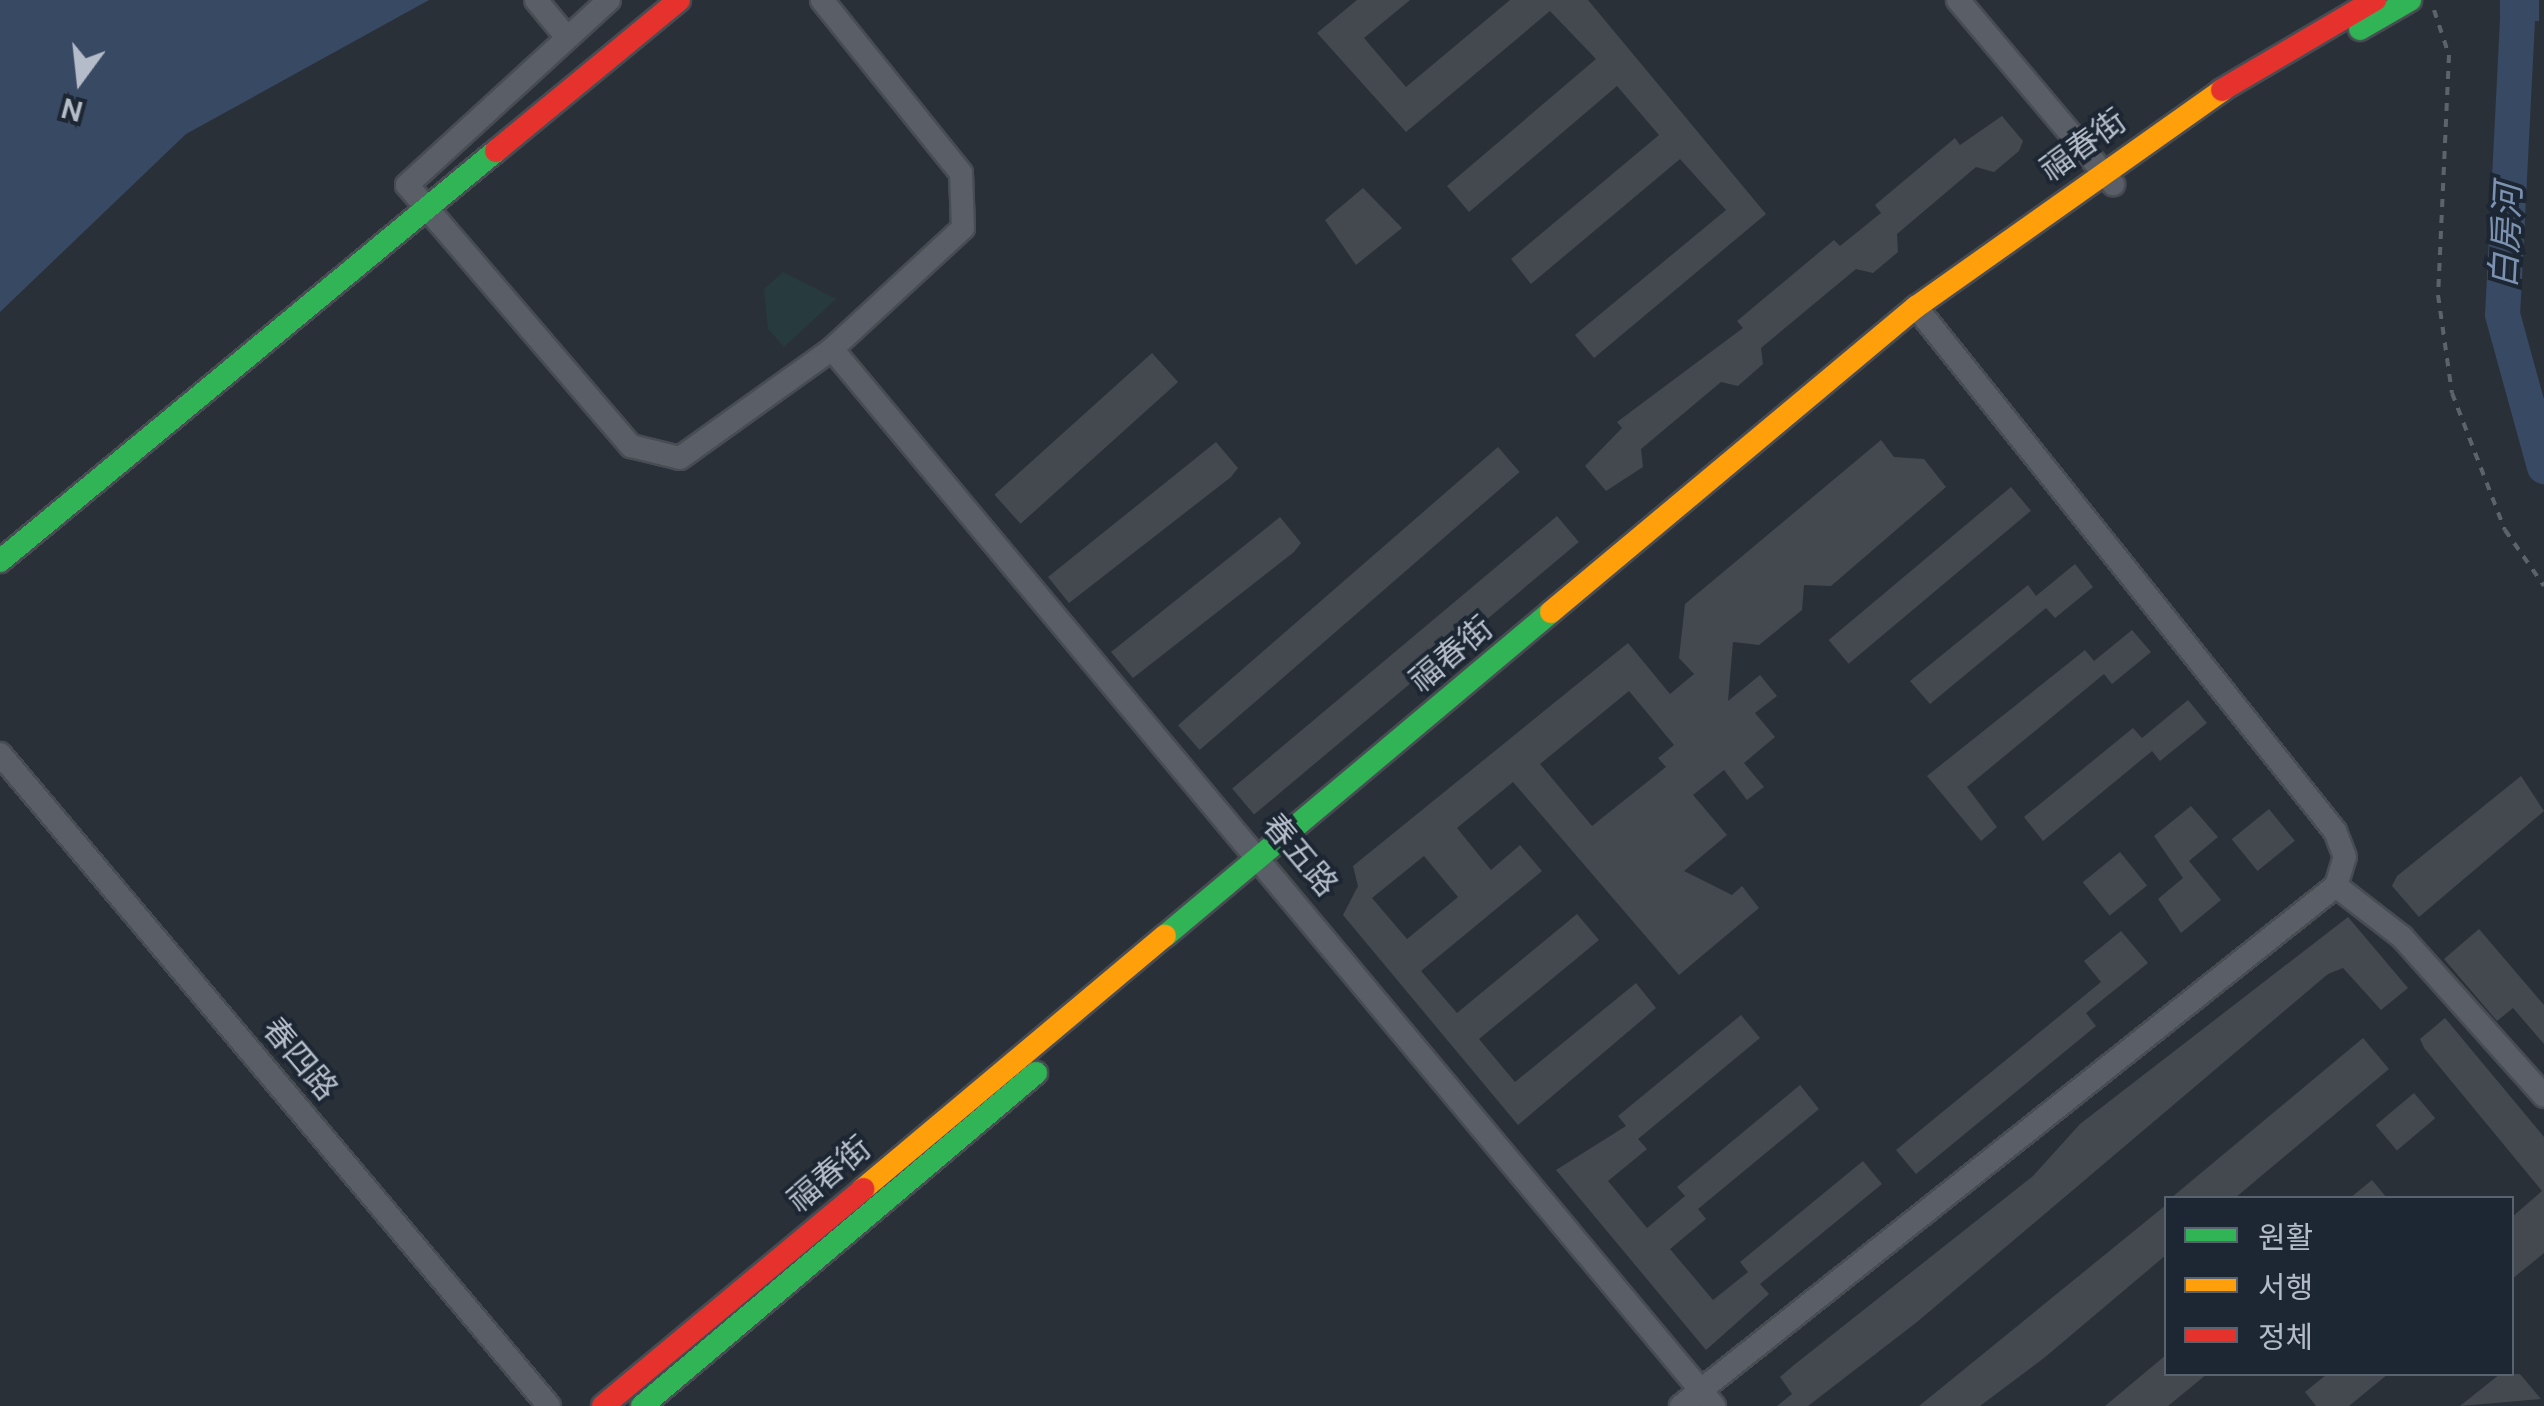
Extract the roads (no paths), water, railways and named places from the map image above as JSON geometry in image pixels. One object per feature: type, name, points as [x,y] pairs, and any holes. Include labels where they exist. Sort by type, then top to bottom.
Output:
[{"type":"main road","points":[[0,561],[429,212],[679,0]]},
{"type":"main road","name":"福春街","points":[[603,1406],[1266,864],[1922,314],[2108,177],[2375,0]]},
{"type":"main road","name":"福春街","points":[[2108,177],[2410,0]]},
{"type":"main road","name":"福春街","points":[[642,1406],[1266,864]]},
{"type":"street","points":[[536,0],[565,35]]},
{"type":"street","points":[[609,0],[420,164],[407,185],[631,446],[653,457],[701,448],[832,349],[963,228],[968,192],[822,0]]},
{"type":"street","points":[[1958,0],[2108,177]]},
{"type":"street","points":[[1698,1401],[2336,886],[2345,857],[2335,830],[1922,314]]},
{"type":"street","name":"春五路","points":[[832,349],[1266,864],[1698,1401]]},
{"type":"street","name":"春四路","points":[[0,754],[549,1406]]},
{"type":"street","points":[[2336,886],[2402,937],[2544,1096]]},
{"type":"water","points":[[0,0],[429,0],[186,134],[0,312]]},
{"type":"water","points":[[2500,0],[2539,0],[2539,21],[2500,21]]},
{"type":"waterway","name":"白房河","points":[[2518,0],[2502,314],[2544,466]]}]
